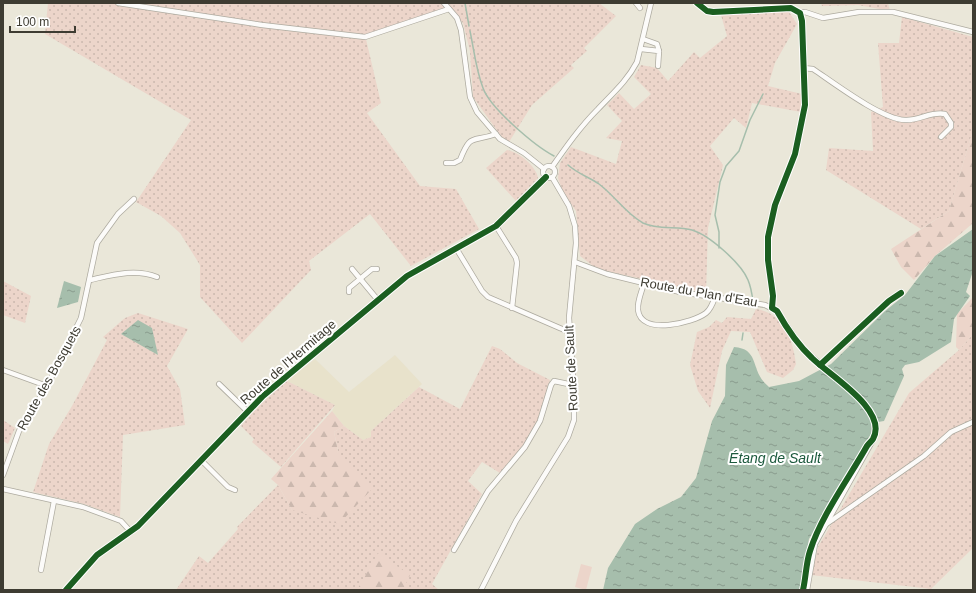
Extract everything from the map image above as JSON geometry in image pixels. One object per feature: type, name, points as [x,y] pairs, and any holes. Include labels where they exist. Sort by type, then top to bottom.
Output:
[{"type":"street","points":[[118,3],[262,25],[365,37],[449,8]]},
{"type":"street","points":[[444,3],[459,22],[464,43],[471,99],[478,112],[496,134],[505,142],[524,153],[544,169]]},
{"type":"street","points":[[636,3],[640,8]]},
{"type":"street","points":[[552,167],[578,132],[627,79],[637,62],[651,3]]},
{"type":"street","points":[[697,3],[707,11],[713,12],[791,8],[800,13],[804,12],[823,18],[859,12],[893,12],[973,32]]},
{"type":"street","points":[[772,308],[773,296],[768,260],[768,237],[775,204],[795,154],[805,105],[803,31],[800,13]]},
{"type":"street","points":[[643,39],[657,44],[659,51],[658,66]]},
{"type":"street","points":[[641,49],[659,51]]},
{"type":"street","points":[[803,68],[814,69],[867,105],[905,121],[933,114],[945,114],[951,123],[951,126],[941,137]]},
{"type":"street","points":[[446,163],[454,163],[460,160],[466,146],[471,140],[496,134]]},
{"type":"street","points":[[544,169],[546,167],[552,167]]},
{"type":"street","points":[[544,169],[543,175],[546,177],[552,177],[554,172],[552,167]]},
{"type":"street","name":"Route de l'Hermitage","points":[[66,590],[97,554],[131,532],[263,396],[377,299],[407,276],[496,226],[546,177]]},
{"type":"street","name":"Route de Sault","points":[[481,590],[516,521],[568,437],[574,420],[569,332],[570,297],[576,243],[573,215],[552,177]]},
{"type":"street","name":"Route des Bosquets","points":[[3,475],[19,431],[47,386],[81,318],[90,280],[94,253],[100,237],[118,214],[134,199]]},
{"type":"street","points":[[496,226],[516,258],[517,263],[512,308]]},
{"type":"street","points":[[456,248],[485,294],[512,308],[569,332]]},
{"type":"street","name":"Route du Plan d'Eau","points":[[574,262],[601,272],[680,292],[764,305],[772,308],[777,311],[796,342],[820,366],[864,402],[873,416],[875,431],[870,448],[824,526]]},
{"type":"street","points":[[352,269],[377,299]]},
{"type":"street","points":[[350,292],[349,288],[372,269],[377,269]]},
{"type":"street","points":[[90,280],[134,272],[147,273],[157,277]]},
{"type":"street","points":[[644,283],[638,311],[642,319],[651,324],[662,326],[696,319],[708,312],[715,297]]},
{"type":"street","points":[[820,366],[889,301],[901,293]]},
{"type":"street","points":[[3,370],[47,386]]},
{"type":"street","points":[[454,550],[488,491],[525,447],[540,420],[554,381],[573,385]]},
{"type":"street","points":[[219,384],[247,411]]},
{"type":"street","points":[[807,590],[811,557],[815,544],[824,526],[924,456],[951,432],[973,422]]},
{"type":"street","points":[[201,460],[228,487],[235,490]]},
{"type":"street","points":[[3,489],[84,508],[121,521],[131,532]]},
{"type":"street","points":[[41,570],[54,501]]},
{"type":"shaded area","points":[[395,355],[422,384],[371,431],[371,437],[363,440],[344,426],[332,411],[335,405],[287,381],[315,359],[349,392]]},
{"type":"green space","points":[[48,3],[599,3],[616,16],[584,48],[587,51],[571,65],[574,68],[532,105],[509,142],[503,139],[473,97],[470,51],[463,23],[451,10],[365,35],[381,103],[367,113],[420,186],[456,189],[479,229],[411,266],[370,214],[309,261],[311,270],[242,343],[200,297],[200,265],[180,233],[161,216],[136,202],[191,120],[45,34]]},
{"type":"green space","points":[[821,3],[888,3],[890,11],[858,5],[822,6]]},
{"type":"green space","points":[[787,9],[797,24],[775,63],[768,86],[802,94],[801,112],[752,103],[746,128],[734,118],[710,146],[723,165],[708,228],[706,293],[597,269],[580,256],[576,211],[563,192],[558,178],[560,163],[571,147],[616,164],[622,141],[606,138],[622,121],[607,105],[619,93],[634,109],[651,94],[634,77],[641,65],[657,68],[668,81],[694,52],[700,58],[727,36],[721,15]]},
{"type":"green space","points":[[902,17],[973,37],[973,130],[949,211],[921,229],[826,170],[829,148],[873,151],[871,112],[883,107],[878,43],[899,43]]},
{"type":"green space","points":[[973,130],[973,223],[935,256],[914,280],[901,267],[891,249],[949,211]]},
{"type":"green space","points":[[507,150],[512,151],[526,160],[537,173],[538,178],[516,201],[486,168]]},
{"type":"green space","points":[[3,281],[31,296],[25,323],[3,315]]},
{"type":"green space","points":[[973,297],[973,334],[959,350],[956,347],[957,314]]},
{"type":"green space","points":[[756,309],[765,311],[780,322],[789,337],[795,355],[796,364],[793,370],[783,378],[767,372],[750,332],[731,331],[722,351],[710,408],[698,391],[690,365],[697,332],[709,327],[716,320],[722,323],[727,317],[751,319]]},
{"type":"green space","points":[[138,313],[188,329],[167,366],[180,389],[185,425],[123,435],[120,517],[84,504],[33,492],[49,444],[72,406],[107,340],[103,337],[125,318]]},
{"type":"green space","points":[[973,334],[973,548],[931,589],[811,575],[818,547],[909,393],[959,350]]},
{"type":"green space","points":[[492,346],[500,349],[517,363],[550,380],[539,422],[522,448],[500,473],[482,462],[468,481],[482,494],[432,584],[439,590],[176,590],[199,556],[208,563],[238,529],[237,527],[278,485],[292,510],[336,455],[338,451],[334,432],[344,426],[363,440],[371,437],[371,431],[419,387],[460,409]]},
{"type":"green space","points":[[287,381],[335,405],[281,467],[252,442],[254,439],[241,426],[255,409]]},
{"type":"green space","points":[[332,411],[344,426],[334,432],[338,451],[337,455],[372,489],[339,524],[292,510],[278,485],[271,479]]},
{"type":"green space","points":[[3,420],[15,428],[8,444],[3,441]]},
{"type":"green space","points":[[378,553],[410,575],[403,590],[357,590]]},
{"type":"green space","points":[[581,564],[592,567],[586,590],[575,587]]},
{"type":"water","name":"Étang de Sault","points":[[973,229],[973,271],[966,292],[970,296],[954,319],[951,342],[919,362],[905,365],[902,369],[904,376],[884,421],[878,422],[809,539],[800,590],[603,590],[608,568],[635,524],[657,509],[681,497],[696,478],[712,421],[725,396],[726,365],[734,347],[748,352],[752,356],[759,374],[769,387],[799,381],[831,364],[885,311],[905,295],[935,256]]},
{"type":"water","points":[[64,281],[81,287],[78,302],[57,308]]},
{"type":"water","points":[[138,320],[152,328],[158,355],[121,334]]},
{"type":"waterway","points":[[465,3],[469,26]]},
{"type":"waterway","points":[[470,31],[475,60],[483,88],[487,96],[494,106],[514,126],[554,156]]},
{"type":"waterway","points":[[719,248],[719,232],[715,215],[720,182],[726,166],[739,151],[750,120],[763,94]]},
{"type":"waterway","points":[[568,165],[599,184],[631,215],[643,223],[654,226],[692,230],[724,250],[739,266],[748,280],[753,301]]},
{"type":"waterway","points":[[742,340],[743,333]]},
{"type":"cycle path","points":[[697,3],[707,11],[713,12],[791,8],[800,13],[802,21],[805,105],[795,154],[775,205],[768,237],[768,260],[773,296],[772,308],[777,311],[793,336],[807,353],[843,383],[865,405],[873,416],[876,428],[873,439],[867,446],[821,524],[809,556],[803,590]]},
{"type":"cycle path","points":[[66,590],[97,555],[138,526],[263,396],[407,276],[496,226],[546,177]]},
{"type":"cycle path","points":[[820,365],[889,301],[901,293]]}]
